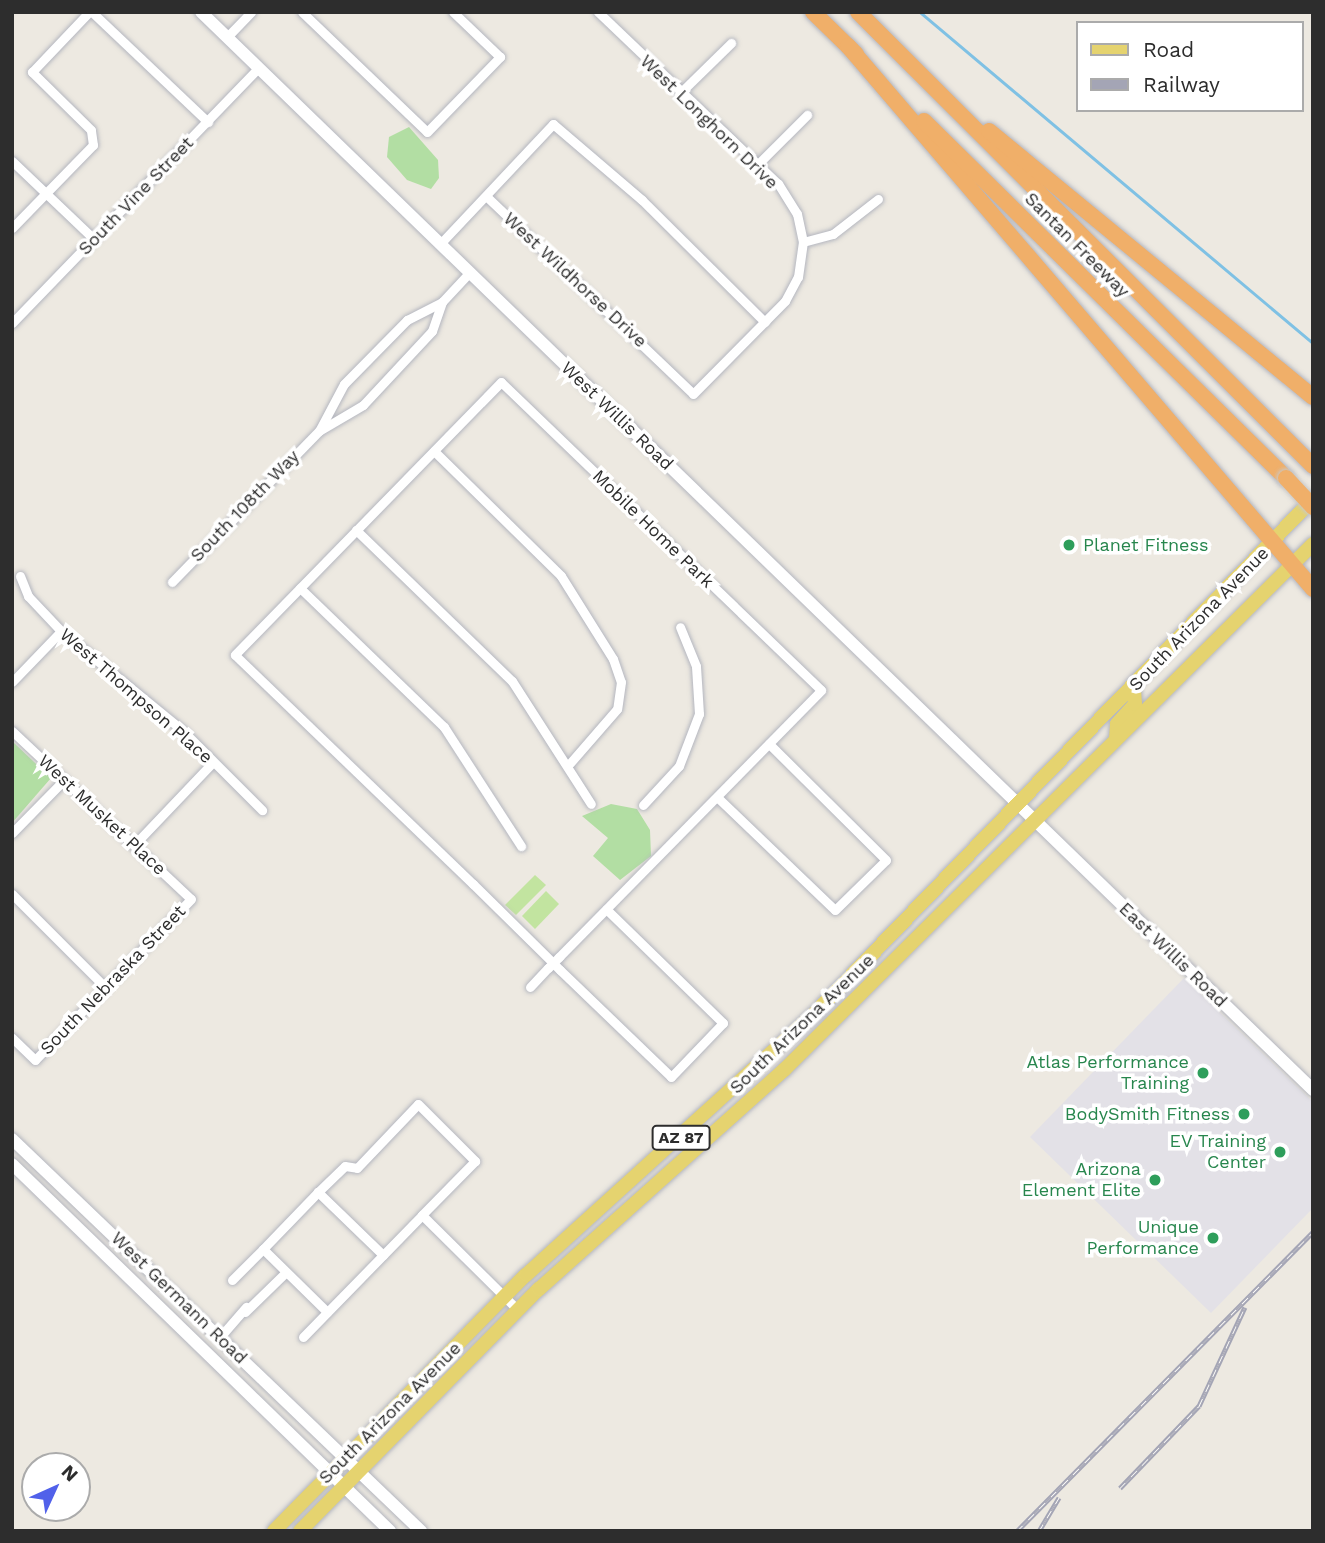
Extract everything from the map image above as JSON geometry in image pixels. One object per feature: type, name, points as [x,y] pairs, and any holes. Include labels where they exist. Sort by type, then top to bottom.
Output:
[{"type":"highway","name":"Santan Freeway","points":[[813,12],[1313,507]]},
{"type":"highway","name":"Santan Freeway","points":[[858,12],[1308,461]]},
{"type":"highway","points":[[848,46],[1271,545],[1313,589]]},
{"type":"highway","points":[[892,47],[1313,397]]},
{"type":"main road","name":"South Arizona Avenue","points":[[274,1531],[505,1297],[720,1104],[1018,808],[1313,499]]},
{"type":"main road","name":"South Arizona Avenue","points":[[300,1531],[518,1310],[785,1070],[1313,544]]},
{"type":"main road","points":[[1116,739],[1117,724],[1135,704],[1134,688]]},
{"type":"street","points":[[12,228],[46,194],[94,138],[32,72],[90,12],[208,122]]},
{"type":"street","name":"West Willis Road","points":[[201,12],[1032,822]]},
{"type":"street","points":[[227,37],[251,12]]},
{"type":"street","points":[[302,12],[427,132],[500,57],[453,12]]},
{"type":"street","name":"West Longhorn Drive","points":[[604,14],[679,94],[757,165],[797,214],[803,242]]},
{"type":"street","points":[[679,94],[731,43]]},
{"type":"street","name":"South Vine Street","points":[[12,323],[258,68]]},
{"type":"street","points":[[757,165],[807,116]]},
{"type":"street","points":[[440,244],[553,124],[642,200],[765,322],[798,277],[803,242],[833,234],[878,199]]},
{"type":"street","points":[[12,161],[94,239]]},
{"type":"street","name":"West Wildhorse Drive","points":[[486,196],[693,394],[765,322]]},
{"type":"street","name":"South 108th Way","points":[[172,582],[319,431],[344,384],[407,320],[442,302],[470,272]]},
{"type":"street","name":"South 108th Way","points":[[319,431],[358,410],[416,350],[432,331],[442,302]]},
{"type":"street","name":"Mobile Home Park","points":[[530,988],[553,963],[606,909],[717,797],[821,690],[500,382],[235,655],[553,963],[671,1077],[723,1023],[606,909]]},
{"type":"street","points":[[434,451],[561,576],[613,659],[621,682],[617,709],[570,762]]},
{"type":"street","points":[[356,530],[512,681],[570,762],[592,804]]},
{"type":"street","name":"West Thompson Place","points":[[20,576],[28,596],[61,631],[213,762],[262,810]]},
{"type":"street","points":[[300,588],[444,727],[522,846]]},
{"type":"street","points":[[643,805],[679,766],[699,714],[696,666],[680,627]]},
{"type":"street","points":[[12,682],[61,631]]},
{"type":"street","name":"West Musket Place","points":[[12,731],[191,899]]},
{"type":"street","points":[[717,797],[835,910],[886,860],[769,744]]},
{"type":"street","points":[[135,844],[213,762]]},
{"type":"street","points":[[12,833],[63,780]]},
{"type":"street","name":"East Willis Road","points":[[1032,822],[1313,1090]]},
{"type":"street","points":[[12,894],[105,987]]},
{"type":"street","name":"South Nebraska Street","points":[[12,1038],[35,1060],[191,899]]},
{"type":"street","points":[[232,1280],[345,1166],[357,1168],[418,1104],[475,1161],[303,1337]]},
{"type":"street","name":"West Germann Road","points":[[12,1139],[421,1531]]},
{"type":"street","name":"West Germann Road","points":[[12,1164],[390,1531]]},
{"type":"street","points":[[318,1192],[383,1255]]},
{"type":"street","points":[[422,1214],[518,1310]]},
{"type":"street","points":[[262,1249],[327,1312]]},
{"type":"street","points":[[220,1337],[286,1272]]},
{"type":"street","points":[[170,1317],[184,1303]]},
{"type":"shaded area","points":[[1184,978],[1313,1102],[1313,1208],[1211,1313],[1030,1137]]},
{"type":"green space","points":[[409,127],[438,160],[439,178],[431,189],[407,180],[387,157],[389,137]]},
{"type":"green space","points":[[12,741],[51,778],[12,823]]},
{"type":"green space","points":[[611,804],[637,809],[650,830],[651,856],[620,880],[593,856],[608,838],[582,816]]},
{"type":"green space","points":[[535,875],[546,885],[516,915],[505,905]]},
{"type":"green space","points":[[546,891],[559,904],[535,929],[522,916]]},
{"type":"waterway","points":[[920,12],[1313,343]]},
{"type":"railway","points":[[1017,1531],[1313,1232]]},
{"type":"railway","points":[[1120,1488],[1199,1406],[1245,1307]]},
{"type":"railway","points":[[1039,1531],[1059,1498]]},
{"type":"place","name":"Planet Fitness","points":[[1069,545]]},
{"type":"place","name":"Atlas Performance Training","points":[[1203,1073]]},
{"type":"place","name":"BodySmith Fitness","points":[[1244,1114]]},
{"type":"place","name":"EV Training Center","points":[[1280,1152]]},
{"type":"place","name":"Arizona Element Elite","points":[[1155,1180]]},
{"type":"place","name":"Unique Performance","points":[[1213,1238]]}]
